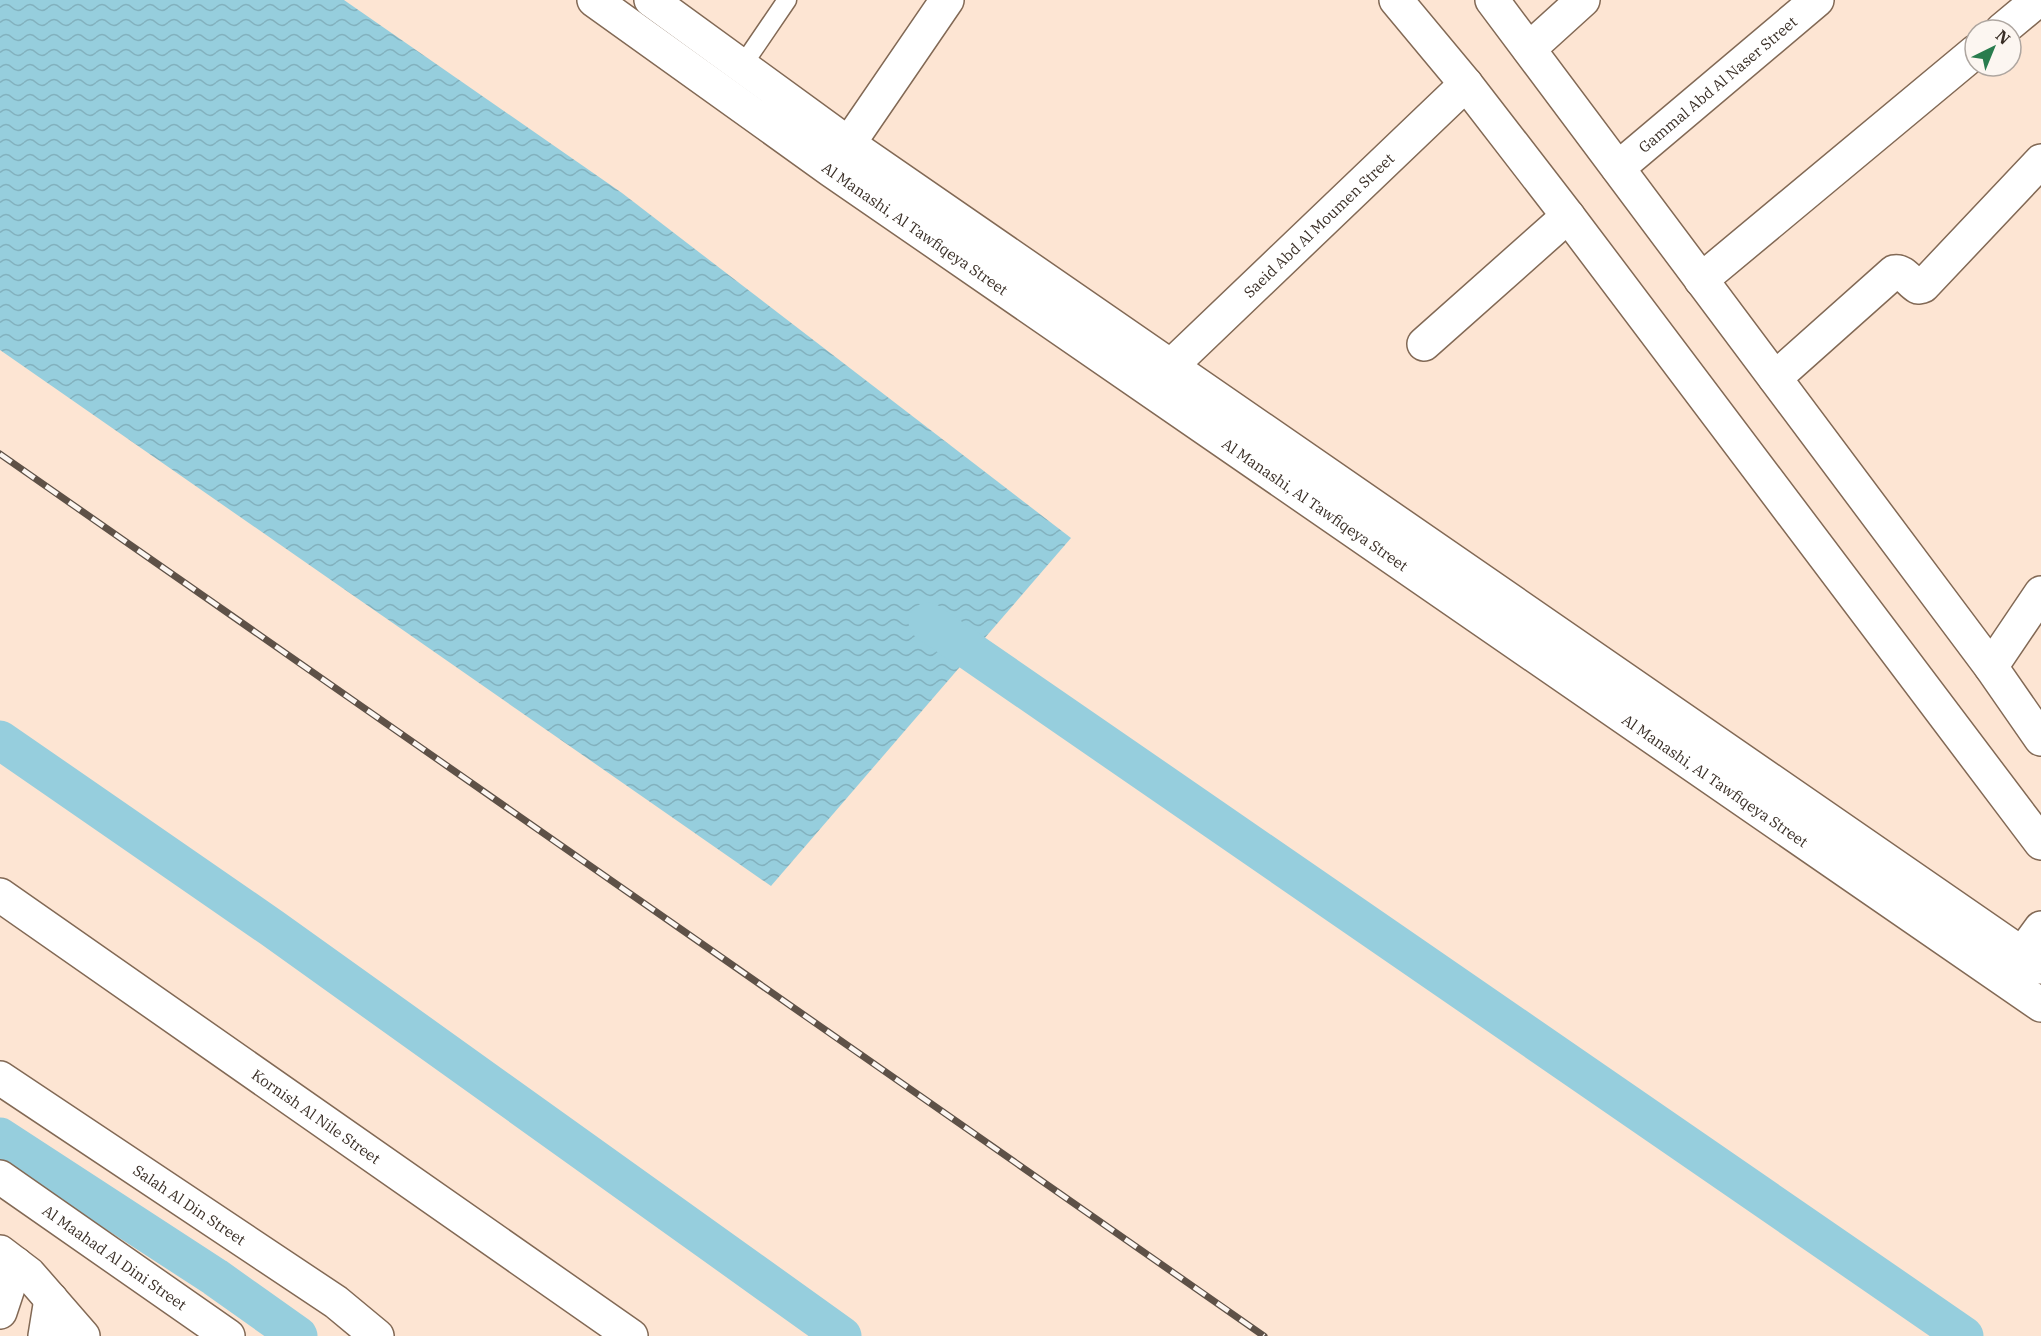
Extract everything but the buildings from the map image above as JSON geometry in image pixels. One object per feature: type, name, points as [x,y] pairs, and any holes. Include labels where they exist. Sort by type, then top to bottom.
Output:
[{"type":"street","name":"Al Manashi, Al Tawfiqeya Street","points":[[594,0],[1171,366],[2022,967],[2041,1005]]},
{"type":"street","name":"Al Manashi, Al Tawfiqeya Street","points":[[651,0],[742,66],[840,157],[2022,967]]},
{"type":"street","points":[[840,157],[946,0]]},
{"type":"street","points":[[1396,0],[1466,84],[1568,216],[2041,843]]},
{"type":"street","points":[[1492,0],[1991,667],[2041,739]]},
{"type":"street","points":[[1529,49],[1583,0]]},
{"type":"street","name":"Gammal Abd Al Naser Street","points":[[1618,168],[1817,0]]},
{"type":"street","points":[[2016,18],[2038,0]]},
{"type":"street","points":[[1701,280],[1963,62]]},
{"type":"street","name":"Saeid Abd Al Moumen Street","points":[[1171,366],[1466,84]]},
{"type":"street","points":[[1775,378],[1894,272],[1902,273],[1918,287],[1923,286],[2041,161]]},
{"type":"street","points":[[1424,344],[1568,216]]},
{"type":"street","points":[[1991,667],[2041,593]]},
{"type":"street","name":"Kornish Al Nile Street","points":[[0,895],[631,1336]]},
{"type":"street","points":[[2022,967],[2041,927]]},
{"type":"street","name":"Salah Al Din Street","points":[[0,1078],[336,1302],[377,1336]]},
{"type":"street","name":"Al Maahad Al Dini Street","points":[[0,1177],[228,1336]]},
{"type":"street","points":[[0,1312],[8,1258],[29,1274],[83,1336]]},
{"type":"street","points":[[45,1336],[51,1299]]},
{"type":"lane","points":[[742,66],[787,0]]},
{"type":"water","points":[[0,0],[344,0],[622,193],[1071,538],[771,886],[0,350]]},
{"type":"waterway","points":[[928,622],[1964,1336]]},
{"type":"waterway","points":[[0,740],[272,928],[842,1336]]},
{"type":"waterway","points":[[0,1137],[215,1277],[298,1336]]},
{"type":"railway","points":[[0,454],[1264,1336]]}]
